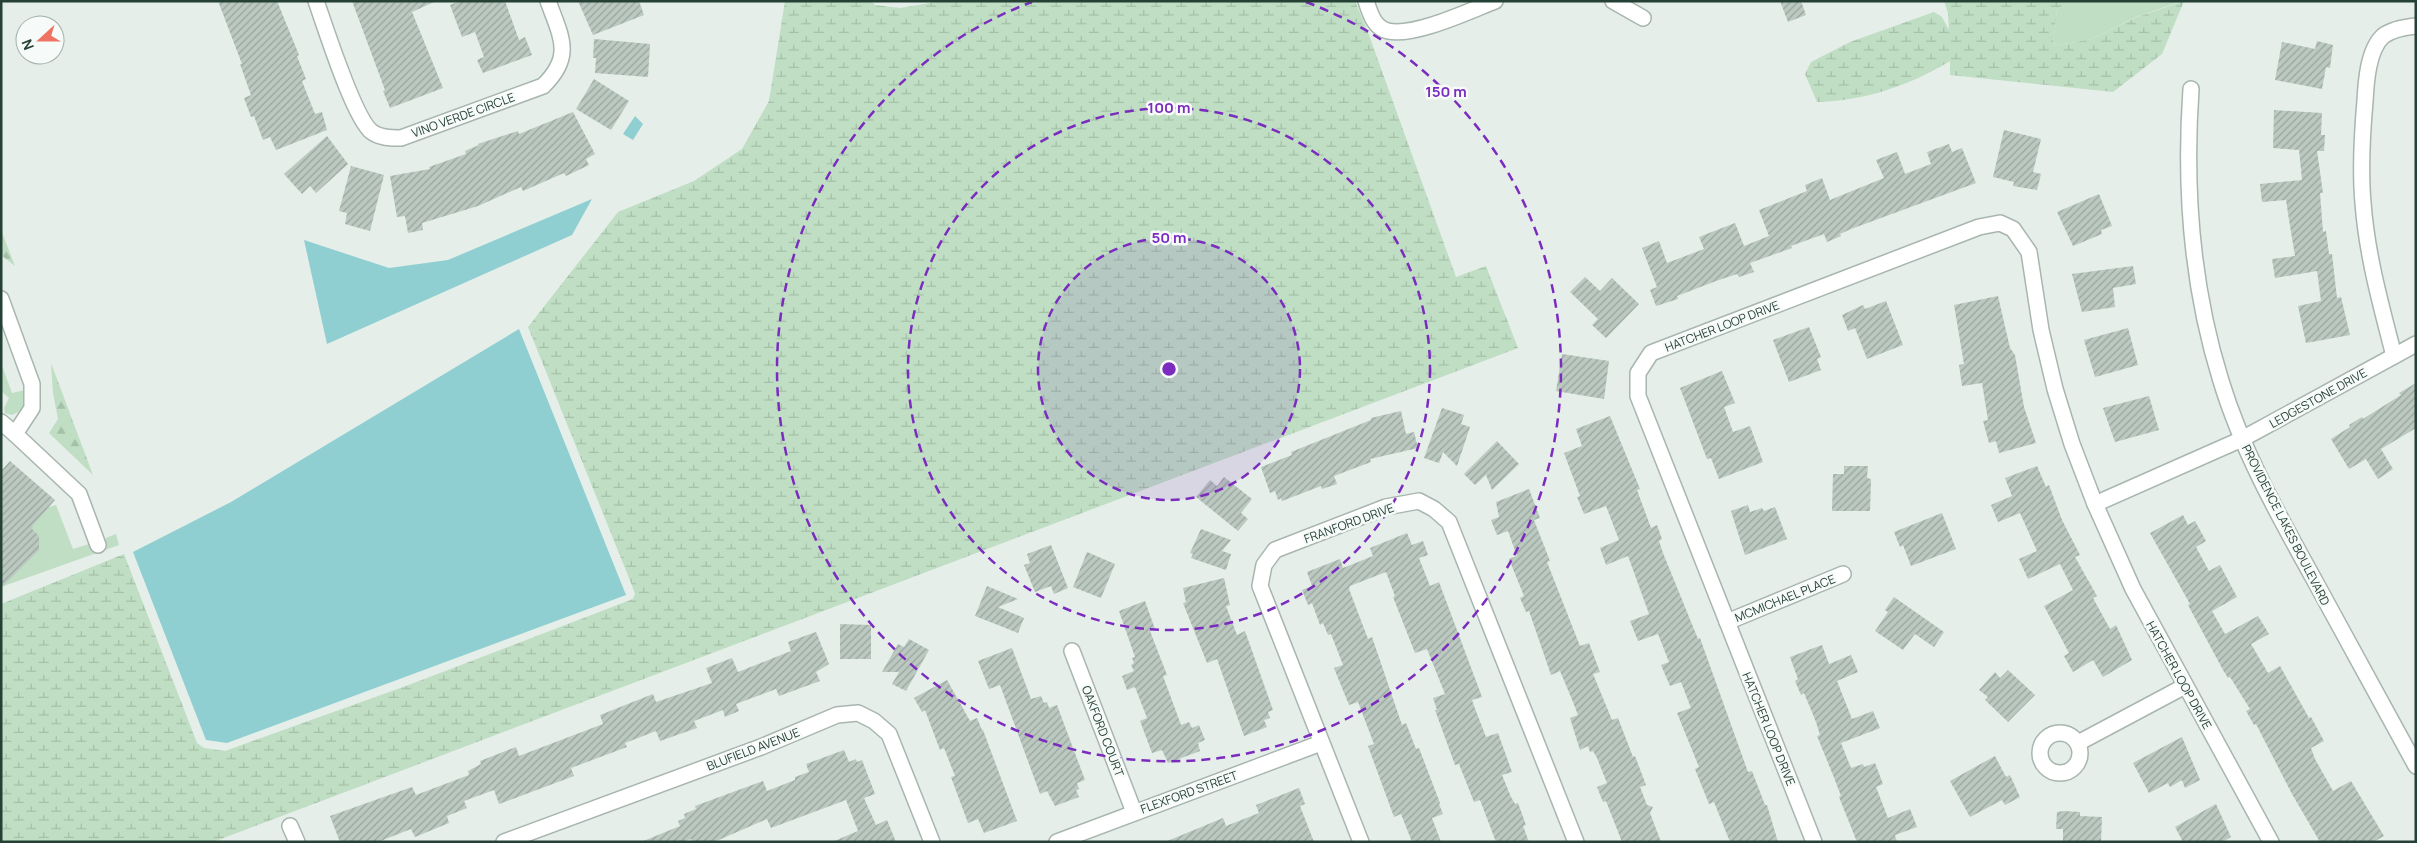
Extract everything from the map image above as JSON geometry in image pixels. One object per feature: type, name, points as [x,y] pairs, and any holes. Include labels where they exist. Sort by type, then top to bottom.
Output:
[{"type":"street","name":"VINO VERDE CIRCLE","points":[[316,1],[358,114],[371,132],[384,137],[401,138],[543,86],[556,73],[563,59],[562,40],[548,1]]},
{"type":"street","points":[[1366,1],[1374,21],[1387,31],[1414,30],[1495,1]]},
{"type":"street","points":[[1613,1],[1643,18]]},
{"type":"street","points":[[2394,356],[2374,278],[2368,242],[2363,202],[2363,123],[2367,79],[2374,51],[2384,36],[2404,28],[2416,26]]},
{"type":"street","name":"PROVIDENCE LAKES BOULEVARD","points":[[2191,89],[2187,177],[2195,268],[2215,360],[2242,439],[2291,537],[2416,766]]},
{"type":"street","name":"HATCHER LOOP DRIVE","points":[[1814,842],[1638,396],[1638,373],[1651,353],[1978,227],[2000,223],[2013,228],[2029,252],[2040,330],[2055,389],[2072,444],[2095,504],[2133,589],[2271,842]]},
{"type":"street","points":[[1,299],[32,384],[32,408],[15,434]]},
{"type":"street","name":"LEDGESTONE DRIVE","points":[[2242,439],[2416,344]]},
{"type":"street","points":[[1,422],[79,494],[98,545]]},
{"type":"street","points":[[2095,504],[2242,439]]},
{"type":"street","name":"FRANFORD DRIVE","points":[[1361,842],[1260,586],[1264,565],[1275,550],[1386,507],[1419,501],[1434,509],[1449,522],[1576,842]]},
{"type":"street","name":"MCMICHAEL PLACE","points":[[1727,622],[1843,574]]},
{"type":"street","name":"OAKFORD COURT","points":[[1072,650],[1134,812]]},
{"type":"street","points":[[2078,743],[2185,686]]},
{"type":"street","name":"BLUFIELD AVENUE","points":[[509,841],[761,747],[836,715],[858,712],[874,720],[888,734],[932,842]]},
{"type":"street","name":"FLEXFORD STREET","points":[[1057,842],[1321,743]]},
{"type":"street","points":[[290,826],[296,842]]},
{"type":"green space","points":[[785,1],[871,1],[875,5],[900,8],[941,1],[1355,1],[1456,277],[1486,266],[1518,348],[213,842],[1,842],[1,604],[124,554],[197,743],[204,748],[225,751],[406,686],[633,599],[635,594],[631,583],[528,327],[618,212],[694,181],[742,149],[769,101]]},
{"type":"green space","points":[[1944,1],[2077,1],[2057,9],[2053,46],[2092,39],[2137,17],[2184,1],[2162,54],[2113,92],[1950,75],[1950,61],[1935,70],[1886,90],[1852,99],[1817,102],[1805,74],[1811,62],[1850,42],[1934,12],[1942,17],[1949,30],[1948,13]]},
{"type":"green space","points":[[2077,1],[2182,1],[2136,17],[2092,39],[2053,46],[2057,9]]},
{"type":"green space","points":[[1,230],[15,266],[1,255]]},
{"type":"green space","points":[[1,363],[12,393],[25,390],[24,406],[20,411],[12,415],[5,413],[4,408],[9,398],[1,391]]},
{"type":"green space","points":[[51,363],[93,475],[49,433],[58,419],[53,393]]},
{"type":"green space","points":[[12,488],[49,507],[56,505],[73,549],[105,542],[106,538],[116,534],[119,545],[1,587]]},
{"type":"water","points":[[635,116],[643,124],[633,140],[623,134]]},
{"type":"water","points":[[592,199],[572,235],[327,344],[304,240],[389,268],[448,260]]},
{"type":"water","points":[[519,329],[626,595],[227,743],[206,740],[133,552],[231,502]]},
{"type":"building","points":[[218,1],[277,1],[299,55],[297,56],[306,79],[302,81],[315,114],[322,112],[327,130],[276,150],[270,137],[263,140],[254,116],[251,117],[244,98],[251,95],[240,64],[242,64]]},
{"type":"building","points":[[352,1],[436,1],[412,12],[443,88],[390,108]]},
{"type":"building","points":[[460,1],[505,1],[519,40],[525,37],[532,55],[483,73],[477,60],[484,57],[475,32],[462,37],[450,5]]},
{"type":"building","points":[[578,1],[639,1],[644,15],[593,35]]},
{"type":"building","points":[[1780,1],[1801,1],[1806,15],[1788,22]]},
{"type":"building","points":[[594,39],[650,44],[648,77],[595,73],[596,58],[593,58]]},
{"type":"building","points":[[2317,41],[2333,45],[2330,68],[2326,67],[2322,89],[2275,80],[2282,42],[2315,49]]},
{"type":"building","points":[[594,79],[629,101],[611,130],[576,109]]},
{"type":"building","points":[[2274,110],[2322,113],[2321,135],[2325,135],[2324,151],[2317,151],[2323,193],[2320,193],[2323,232],[2326,231],[2329,254],[2332,254],[2337,298],[2341,297],[2350,335],[2306,343],[2298,306],[2321,301],[2317,271],[2275,278],[2272,259],[2295,256],[2286,200],[2262,202],[2260,184],[2302,180],[2299,150],[2273,148]]},
{"type":"building","points":[[573,112],[595,154],[586,159],[589,165],[566,176],[564,173],[523,191],[521,187],[478,206],[422,223],[423,230],[408,233],[405,216],[397,217],[390,176],[430,169],[429,167],[466,154],[465,151],[478,144],[518,131],[519,134]]},
{"type":"building","points":[[2004,130],[2041,139],[2033,172],[2041,174],[2037,190],[2013,186],[2014,182],[1993,177]]},
{"type":"building","points":[[327,136],[348,164],[316,193],[310,186],[302,194],[284,174]]},
{"type":"building","points":[[1949,144],[1952,152],[1962,148],[1976,183],[1851,229],[1827,242],[1824,234],[1791,246],[1792,248],[1750,263],[1754,272],[1739,277],[1737,274],[1716,281],[1677,296],[1678,299],[1656,306],[1650,290],[1657,287],[1642,248],[1659,241],[1667,263],[1704,249],[1699,237],[1735,223],[1744,246],[1769,236],[1759,210],[1807,191],[1805,185],[1822,178],[1830,200],[1884,178],[1876,160],[1897,152],[1905,174],[1931,164],[1927,152]]},
{"type":"building","points":[[351,166],[384,175],[370,231],[345,224],[347,213],[339,211]]},
{"type":"building","points":[[2099,194],[2112,226],[2101,230],[2102,234],[2073,246],[2057,212]]},
{"type":"building","points":[[2133,266],[2136,284],[2113,288],[2115,307],[2082,312],[2072,274]]},
{"type":"building","points":[[1585,277],[1600,291],[1612,278],[1639,304],[1606,338],[1592,325],[1598,319],[1570,292]]},
{"type":"building","points":[[1998,296],[2010,348],[2015,355],[2024,407],[2036,443],[1999,453],[1996,441],[1989,443],[1983,421],[1988,420],[1982,383],[1962,386],[1959,365],[1964,364],[1954,305]]},
{"type":"building","points":[[1886,301],[1903,345],[1867,359],[1855,328],[1848,331],[1842,315],[1863,305],[1865,309]]},
{"type":"building","points":[[1809,327],[1821,357],[1817,359],[1821,370],[1789,382],[1773,340]]},
{"type":"building","points":[[2128,328],[2138,365],[2095,377],[2084,340]]},
{"type":"building","points":[[1562,354],[1609,361],[1604,399],[1556,391]]},
{"type":"building","points":[[1722,371],[1735,403],[1724,407],[1733,432],[1750,426],[1763,462],[1719,479],[1711,458],[1707,459],[1680,388]]},
{"type":"building","points":[[2416,383],[2416,428],[2381,449],[2393,469],[2378,479],[2366,459],[2349,469],[2331,439],[2350,427],[2349,425],[2362,417],[2363,419]]},
{"type":"building","points":[[2149,396],[2159,430],[2115,442],[2103,408]]},
{"type":"building","points":[[1442,408],[1464,415],[1461,424],[1470,427],[1457,466],[1443,452],[1439,463],[1424,458]]},
{"type":"building","points":[[1401,411],[1406,434],[1414,432],[1418,448],[1370,459],[1371,462],[1334,476],[1337,484],[1322,489],[1321,486],[1282,501],[1281,498],[1278,500],[1275,491],[1270,493],[1261,467],[1292,455],[1291,452],[1371,420],[1371,418]]},
{"type":"building","points":[[1610,416],[1640,489],[1637,490],[1651,528],[1657,525],[1662,539],[1659,541],[1663,553],[1698,639],[1700,638],[1748,772],[1752,771],[1765,805],[1767,805],[1778,842],[1730,842],[1714,802],[1709,804],[1695,769],[1699,767],[1677,713],[1691,708],[1681,682],[1670,686],[1661,665],[1669,662],[1658,634],[1638,641],[1630,621],[1649,614],[1628,556],[1606,565],[1600,548],[1619,540],[1606,506],[1584,514],[1577,497],[1580,496],[1564,453],[1582,446],[1576,429]]},
{"type":"building","points":[[1497,441],[1519,464],[1492,490],[1486,475],[1475,485],[1464,474]]},
{"type":"building","points":[[10,461],[55,500],[33,525],[32,529],[39,536],[39,550],[1,588],[1,471]]},
{"type":"building","points":[[1844,466],[1868,466],[1867,478],[1871,479],[1870,511],[1832,511],[1833,474],[1844,474]]},
{"type":"building","points":[[2037,466],[2046,487],[2049,485],[2062,520],[2080,555],[2075,557],[2097,596],[2093,598],[2110,629],[2116,625],[2132,660],[2103,677],[2093,660],[2073,672],[2064,656],[2069,653],[2044,606],[2073,590],[2060,564],[2028,579],[2019,559],[2037,551],[2020,513],[1998,522],[1991,505],[2012,496],[2005,478]]},
{"type":"building","points":[[1224,477],[1252,499],[1241,513],[1248,519],[1238,531],[1196,497],[1210,480],[1217,486]]},
{"type":"building","points":[[1529,489],[1540,518],[1534,520],[1550,561],[1547,562],[1580,646],[1589,643],[1600,672],[1593,674],[1612,720],[1618,718],[1633,757],[1635,756],[1646,785],[1640,787],[1647,805],[1653,807],[1650,813],[1661,842],[1622,842],[1606,801],[1603,802],[1597,787],[1607,783],[1597,758],[1593,751],[1590,752],[1588,746],[1580,750],[1570,718],[1578,715],[1573,702],[1560,671],[1551,675],[1529,611],[1526,612],[1520,598],[1524,596],[1509,559],[1517,556],[1508,531],[1497,535],[1491,520],[1499,517],[1496,502]]},
{"type":"building","points":[[1748,505],[1750,512],[1762,508],[1764,511],[1775,507],[1787,539],[1745,555],[1731,511]]},
{"type":"building","points":[[1942,513],[1956,549],[1911,566],[1903,545],[1900,547],[1894,532]]},
{"type":"building","points":[[2183,515],[2188,525],[2195,521],[2206,541],[2196,547],[2209,571],[2220,565],[2237,597],[2212,611],[2225,634],[2258,616],[2269,634],[2251,644],[2268,673],[2280,666],[2309,718],[2311,717],[2324,741],[2311,748],[2333,791],[2351,781],[2384,836],[2373,842],[2320,842],[2292,794],[2256,724],[2254,725],[2246,711],[2250,709],[2230,677],[2228,678],[2223,670],[2188,605],[2190,604],[2150,533]]},
{"type":"building","points":[[1201,529],[1231,540],[1222,551],[1231,554],[1226,570],[1191,558],[1193,554],[1190,553]]},
{"type":"building","points":[[1407,533],[1412,545],[1423,541],[1428,555],[1419,558],[1430,586],[1439,582],[1482,697],[1472,700],[1486,737],[1498,733],[1512,772],[1502,775],[1515,804],[1518,803],[1526,825],[1523,826],[1529,842],[1496,842],[1480,800],[1474,802],[1459,764],[1455,765],[1435,710],[1437,710],[1433,698],[1445,694],[1427,649],[1415,653],[1393,597],[1395,596],[1386,572],[1350,586],[1349,589],[1368,639],[1372,637],[1402,725],[1406,723],[1416,749],[1419,748],[1443,814],[1432,818],[1441,842],[1412,842],[1401,814],[1394,817],[1368,746],[1374,744],[1358,702],[1349,705],[1334,668],[1343,665],[1331,634],[1328,635],[1323,623],[1320,625],[1312,603],[1308,605],[1302,590],[1312,586],[1307,572],[1340,559],[1343,568],[1373,556],[1370,548]]},
{"type":"building","points":[[1051,545],[1068,588],[1054,594],[1051,586],[1035,592],[1024,565],[1030,563],[1027,554]]},
{"type":"building","points":[[1087,552],[1115,564],[1101,598],[1073,587]]},
{"type":"building","points":[[1224,578],[1230,605],[1226,606],[1237,635],[1245,631],[1273,710],[1268,712],[1270,718],[1264,720],[1267,727],[1244,736],[1217,659],[1207,663],[1183,603],[1186,602],[1183,588]]},
{"type":"building","points":[[987,586],[1018,599],[998,607],[1024,618],[1018,633],[975,616]]},
{"type":"building","points":[[1894,597],[1944,632],[1934,647],[1915,634],[1903,650],[1875,631],[1888,612],[1885,610]]},
{"type":"building","points":[[1145,601],[1155,629],[1150,631],[1167,675],[1163,676],[1181,725],[1189,722],[1192,728],[1199,725],[1205,740],[1198,743],[1200,751],[1168,763],[1162,750],[1152,753],[1140,721],[1147,718],[1135,687],[1127,690],[1122,676],[1134,671],[1131,665],[1134,663],[1132,658],[1135,657],[1119,611]]},
{"type":"building","points":[[840,624],[871,625],[871,659],[840,659]]},
{"type":"building","points":[[816,632],[829,664],[816,672],[820,681],[779,696],[776,689],[736,704],[739,711],[725,717],[723,710],[694,721],[697,728],[660,741],[656,731],[625,743],[627,747],[571,768],[574,776],[499,804],[494,790],[464,801],[467,808],[447,816],[449,823],[415,837],[411,829],[378,842],[340,842],[330,816],[412,787],[416,795],[469,775],[468,771],[481,764],[480,761],[516,747],[519,756],[603,724],[600,715],[653,694],[656,702],[712,683],[706,668],[732,658],[738,672],[791,651],[788,642]]},
{"type":"building","points":[[909,639],[929,650],[906,691],[892,684],[899,672],[882,672],[898,644],[904,647]]},
{"type":"building","points":[[1822,645],[1829,664],[1851,655],[1858,672],[1837,681],[1852,719],[1873,711],[1880,728],[1841,743],[1851,768],[1863,764],[1864,767],[1875,763],[1883,784],[1876,787],[1888,818],[1910,809],[1917,827],[1895,835],[1897,842],[1857,842],[1839,797],[1841,796],[1817,736],[1820,735],[1816,722],[1804,693],[1801,695],[1795,681],[1798,679],[1790,657]]},
{"type":"building","points":[[1012,648],[1031,699],[1041,696],[1044,703],[1047,702],[1049,708],[1057,705],[1085,780],[1077,783],[1079,789],[1076,790],[1079,797],[1055,806],[1047,791],[1040,794],[1000,685],[989,689],[978,661]]},
{"type":"building","points":[[2008,670],[2035,695],[2008,722],[1985,700],[1988,697],[1979,690],[1995,672],[2000,678]]},
{"type":"building","points":[[947,680],[970,721],[977,718],[983,730],[1017,821],[984,833],[978,819],[968,823],[951,777],[955,776],[944,748],[940,750],[925,710],[922,712],[914,698]]},
{"type":"building","points":[[2182,737],[2200,780],[2185,788],[2182,780],[2170,787],[2168,783],[2149,793],[2133,763]]},
{"type":"building","points":[[844,750],[849,762],[856,759],[857,762],[862,760],[875,794],[864,798],[876,825],[887,820],[896,842],[832,842],[858,831],[846,800],[771,828],[767,819],[714,842],[693,842],[691,839],[683,842],[641,842],[680,826],[678,821],[685,818],[684,814],[696,809],[695,806],[763,781],[767,791],[795,780],[795,777],[809,772],[806,764]]},
{"type":"building","points":[[1995,756],[2006,777],[2010,775],[2020,797],[2005,805],[2002,800],[1970,817],[1950,781]]},
{"type":"building","points":[[1299,788],[1305,804],[1300,806],[1314,842],[1165,842],[1223,818],[1226,826],[1259,813],[1256,805]]},
{"type":"building","points":[[2216,804],[2231,837],[2222,842],[2183,842],[2175,827]]},
{"type":"building","points":[[2057,812],[2080,812],[2080,816],[2102,817],[2101,842],[2063,842],[2063,829],[2056,829]]}]
